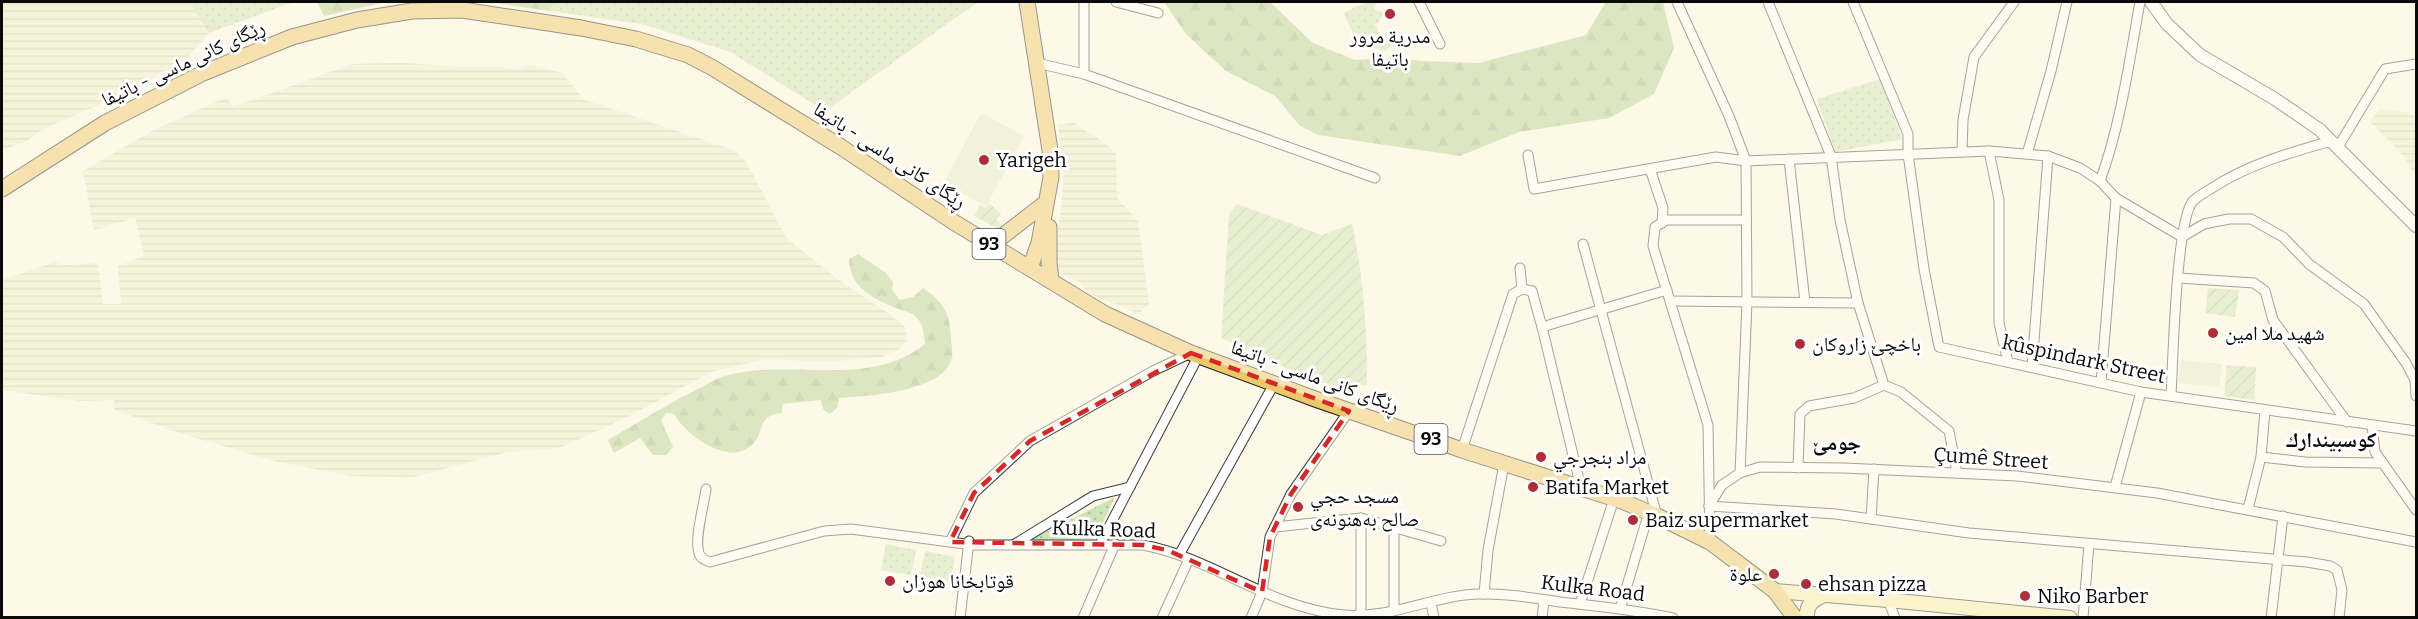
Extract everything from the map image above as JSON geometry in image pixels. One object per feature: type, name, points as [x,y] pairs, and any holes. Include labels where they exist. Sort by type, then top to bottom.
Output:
[{"type":"main road","points":[[1025,265],[1051,177],[1050,150],[1027,2]]},
{"type":"main road","name":"ڕێگای کانی ماسی - باتيفا","points":[[2,189],[105,123],[183,83],[292,37],[357,20],[412,11],[462,10],[636,39],[688,55],[832,141],[991,245],[1105,314],[1195,354],[1274,384],[1462,450],[1614,498],[1653,514],[1710,542],[1775,591],[1795,618]]},
{"type":"main road","points":[[991,245],[1045,203]]},
{"type":"main road","points":[[1045,203],[1049,207],[1048,261],[1051,281]]},
{"type":"main road","points":[[1775,591],[2070,618]]},
{"type":"main road","points":[[1807,618],[1806,610],[1810,603],[1824,595]]},
{"type":"street","points":[[1084,2],[1084,74]]},
{"type":"street","points":[[1116,2],[1158,13]]},
{"type":"street","points":[[1419,2],[1440,44]]},
{"type":"street","points":[[1677,2],[1729,116],[1746,161],[1747,302],[1740,473]]},
{"type":"street","points":[[1768,2],[1831,156],[1840,220],[1858,303],[1884,385]]},
{"type":"street","points":[[1853,2],[1908,134],[1908,154]]},
{"type":"street","points":[[1962,152],[1963,120],[1974,57],[2014,2]]},
{"type":"street","points":[[2027,154],[2051,71],[2067,2]]},
{"type":"street","points":[[2100,181],[2109,156],[2118,116],[2140,2]]},
{"type":"street","points":[[2151,2],[2167,24],[2200,55],[2306,118],[2416,226]]},
{"type":"street","points":[[1037,63],[1084,74],[1375,178]]},
{"type":"street","points":[[2170,396],[2182,237],[2188,209],[2194,200],[2221,182],[2270,159],[2334,144],[2385,69],[2416,64]]},
{"type":"street","points":[[1989,151],[1999,200],[1999,323],[2008,362]]},
{"type":"street","points":[[1528,155],[1534,189],[1716,157],[1746,161],[1989,151],[2048,156],[2080,168],[2100,181],[2116,198],[2182,237]]},
{"type":"street","name":"kûspindark Street","points":[[1908,154],[1924,268],[1939,347],[2141,392],[2416,431]]},
{"type":"street","points":[[2032,367],[2048,156]]},
{"type":"street","points":[[1789,159],[1805,302]]},
{"type":"street","points":[[1650,169],[1663,208],[1662,223]]},
{"type":"street","points":[[2101,382],[2116,198]]},
{"type":"street","points":[[2182,237],[2204,224],[2229,219],[2251,219],[2283,237],[2308,264],[2364,304],[2416,380],[2416,396]]},
{"type":"street","points":[[1710,542],[1708,425],[1653,246],[1655,227],[1666,220],[1746,220]]},
{"type":"street","points":[[1583,244],[1653,514],[1615,612]]},
{"type":"street","points":[[1520,268],[1522,289]]},
{"type":"street","points":[[2179,278],[2254,283],[2261,286],[2268,297],[2273,320],[2347,422]]},
{"type":"street","points":[[1462,450],[1513,294],[1522,289],[1532,291],[1581,488]]},
{"type":"street","points":[[1542,327],[1667,290]]},
{"type":"street","points":[[1671,301],[1858,303]]},
{"type":"street","points":[[1100,544],[1195,354]]},
{"type":"street","points":[[950,542],[974,493],[1030,441],[1154,371],[1195,354]]},
{"type":"street","points":[[1179,555],[1274,384]]},
{"type":"street","points":[[1798,468],[1800,414],[1815,403],[1854,398],[1884,385],[1901,392],[1949,431],[1957,473]]},
{"type":"street","points":[[2115,488],[2141,392]]},
{"type":"street","points":[[2248,509],[2261,456],[2265,410]]},
{"type":"street","points":[[1251,618],[1262,592],[1270,537],[1291,494],[1349,411]]},
{"type":"street","points":[[2372,426],[2375,452],[2416,510]]},
{"type":"street","points":[[2261,456],[2305,462],[2383,463]]},
{"type":"street","points":[[1484,594],[1488,550],[1504,464]]},
{"type":"street","name":"Çumê Street","points":[[1709,506],[1722,485],[1740,473],[1760,467],[2017,476],[2157,493],[2416,542]]},
{"type":"street","points":[[1871,519],[1874,470]]},
{"type":"street","points":[[1013,544],[1093,496],[1130,487]]},
{"type":"street","name":"Kulka Road","points":[[706,489],[698,542],[699,554],[703,560],[710,562],[824,531],[851,529],[950,542],[1143,545],[1167,550],[1262,592],[1315,611],[1361,614],[1394,611],[1458,596],[1484,594],[1580,604],[1615,612],[1673,618]]},
{"type":"street","points":[[1580,604],[1614,498]]},
{"type":"street","points":[[1709,506],[1836,513],[1969,533],[2319,564],[2337,570],[2342,590],[2339,618]]},
{"type":"street","points":[[2271,618],[2280,560],[2283,516]]},
{"type":"street","points":[[1275,527],[1361,518],[1441,541]]},
{"type":"street","points":[[1361,518],[1361,614]]},
{"type":"street","points":[[1394,526],[1394,611]]},
{"type":"street","points":[[960,618],[969,543]]},
{"type":"street","points":[[1083,618],[1115,544]]},
{"type":"street","points":[[2083,618],[2089,544]]},
{"type":"street","points":[[1162,618],[1189,559]]},
{"type":"street","points":[[1542,618],[1544,600]]},
{"type":"street","points":[[1888,600],[1895,618]]},
{"type":"street","points":[[1431,603],[1434,618]]},
{"type":"highlighted area","points":[[1191,353],[1349,411],[1291,494],[1270,537],[1262,592],[1167,550],[1143,545],[950,542],[974,493],[1030,441]]},
{"type":"shaded area","points":[[2,2],[189,2],[209,33],[181,65],[161,72],[134,90],[43,129],[27,141],[2,150]]},
{"type":"shaded area","points":[[402,63],[516,69],[530,65],[562,73],[585,100],[734,150],[747,163],[786,238],[843,283],[892,316],[905,327],[908,340],[899,349],[881,357],[828,362],[764,359],[711,372],[624,419],[559,448],[508,452],[413,477],[351,476],[274,461],[186,435],[115,410],[114,400],[80,401],[2,390],[2,280],[56,262],[63,265],[98,263],[103,304],[121,304],[118,266],[144,256],[135,218],[94,230],[83,171],[152,131],[227,97],[233,107],[353,64]]},
{"type":"shaded area","points":[[2380,109],[2406,112],[2416,117],[2416,177],[2404,156],[2370,122]]},
{"type":"shaded area","points":[[1074,123],[1106,144],[1116,154],[1117,198],[1138,221],[1149,304],[1139,314],[1088,293],[1079,282],[1058,272],[1056,257],[1064,175],[1058,125]]},
{"type":"green space","points":[[189,2],[294,2],[209,33]]},
{"type":"green space","points":[[317,2],[386,2],[324,16]]},
{"type":"green space","points":[[488,2],[554,2],[549,11]]},
{"type":"green space","points":[[554,2],[978,2],[825,111],[730,52],[642,24],[549,11]]},
{"type":"green space","points":[[1164,2],[1270,2],[1313,43],[1355,60],[1392,58],[1479,63],[1586,35],[1606,2],[1663,2],[1674,48],[1654,94],[1609,118],[1519,132],[1460,156],[1318,135],[1300,126],[1275,96],[1226,71],[1186,34]]},
{"type":"green space","points":[[1367,2],[1377,2],[1374,9],[1383,13],[1379,22],[1375,24],[1380,35],[1393,30],[1397,40],[1385,51],[1359,45],[1343,13]]},
{"type":"green space","points":[[1880,79],[1902,139],[1835,152],[1817,99]]},
{"type":"green space","name":"Yarigeh","points":[[981,113],[1024,136],[986,206],[944,183]]},
{"type":"green space","points":[[989,203],[1001,214],[996,219],[1002,225],[998,229],[974,216],[980,205],[986,208]]},
{"type":"green space","points":[[1237,204],[1322,235],[1352,224],[1364,304],[1367,385],[1333,387],[1221,338],[1229,214]]},
{"type":"green space","points":[[858,254],[886,273],[893,282],[892,290],[900,300],[913,297],[923,288],[944,308],[949,321],[952,357],[947,369],[936,378],[904,390],[839,398],[837,408],[830,414],[823,409],[821,400],[783,404],[781,413],[767,418],[764,422],[754,443],[739,452],[717,450],[707,445],[687,430],[674,414],[666,413],[661,420],[673,447],[666,455],[653,455],[640,438],[614,453],[608,440],[721,377],[776,369],[828,370],[879,366],[903,358],[925,344],[922,326],[915,316],[873,297],[858,285],[853,278],[849,259]]},
{"type":"green space","points":[[2208,288],[2239,290],[2235,317],[2205,313]]},
{"type":"green space","points":[[2181,360],[2222,364],[2219,387],[2178,383]]},
{"type":"green space","points":[[2227,365],[2256,367],[2254,400],[2224,396]]},
{"type":"green space","points":[[1115,497],[1095,539],[1028,541]]},
{"type":"green space","points":[[886,544],[916,550],[911,575],[881,570]]},
{"type":"green space","points":[[925,551],[955,557],[950,582],[920,576]]},
{"type":"place","name":"مدرية مرور باتيفا","points":[[1390,14]]},
{"type":"place","name":"Yarigeh","points":[[984,160]]},
{"type":"place","name":"شهيد ملا امين","points":[[2213,333]]},
{"type":"place","name":"باخچێ زاروکان","points":[[1800,344]]},
{"type":"place","name":"مراد بنجرجي","points":[[1541,457]]},
{"type":"place","name":"Batifa Market","points":[[1533,487]]},
{"type":"place","name":"مسجد حجي صالح بەھنونەی","points":[[1298,507]]},
{"type":"place","name":"Baiz supermarket","points":[[1633,520]]},
{"type":"place","name":"علوة","points":[[1774,574]]},
{"type":"place","name":"قوتابخانا هوزان","points":[[890,581]]},
{"type":"place","name":"ehsan pizza","points":[[1806,584]]},
{"type":"place","name":"Niko Barber","points":[[2025,596]]},
{"type":"district","name":"كوسبيندارك","points":[[2331,440]]},
{"type":"district","name":"جومێ","points":[[1837,443]]}]
